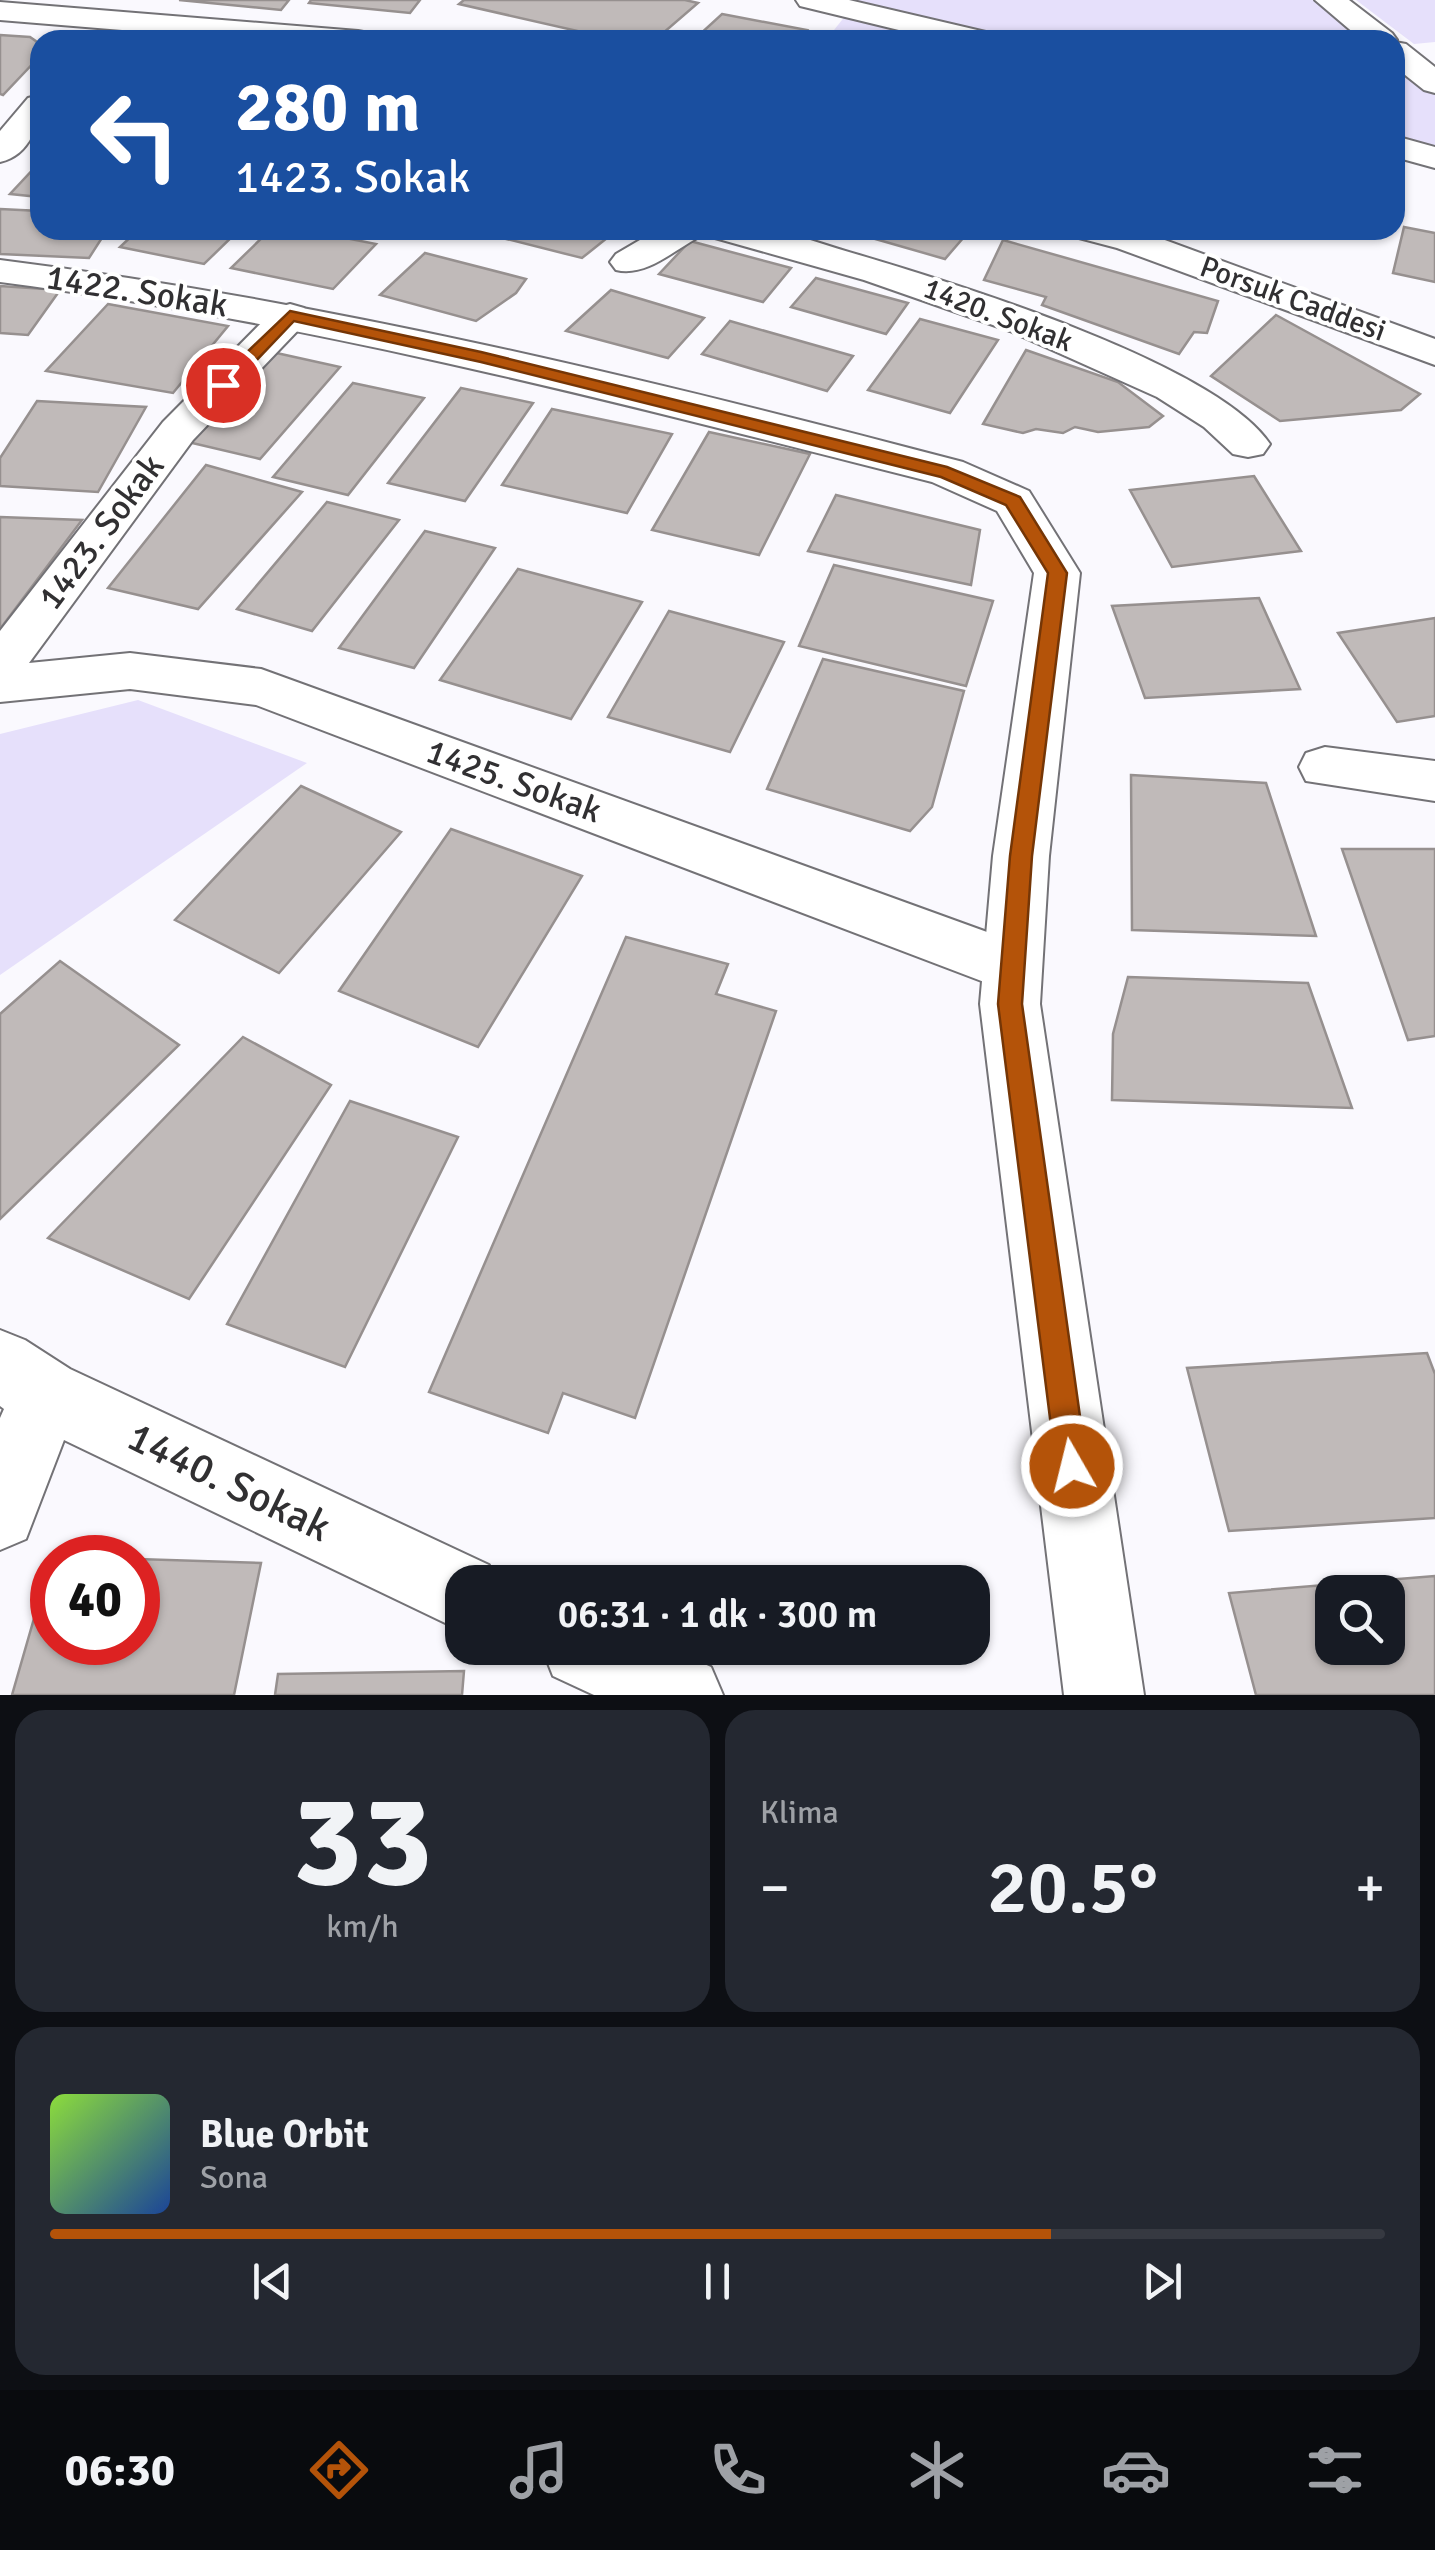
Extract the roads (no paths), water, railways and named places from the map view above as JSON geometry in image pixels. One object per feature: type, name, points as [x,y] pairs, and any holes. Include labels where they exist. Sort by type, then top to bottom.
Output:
[{"type":"street","points":[[0,9],[8,0]]},
{"type":"street","points":[[811,0],[936,30]]},
{"type":"street","points":[[1330,0],[1368,30]]},
{"type":"street","points":[[0,9],[103,30]]},
{"type":"street","points":[[1405,60],[1435,83]]},
{"type":"street","points":[[0,152],[30,117]]},
{"type":"street","points":[[1405,149],[1435,158]]},
{"type":"street","points":[[629,262],[667,240]]},
{"type":"street","name":"1420. Sokak","points":[[765,240],[879,271],[1058,337],[1192,398],[1224,419],[1248,444]]},
{"type":"street","name":"Porsuk Caddesi","points":[[1130,240],[1435,353]]},
{"type":"street","name":"1422. Sokak","points":[[0,271],[70,278],[290,316],[481,357],[947,472],[1013,501],[1057,573],[1021,856],[1010,1004],[1104,1695]]},
{"type":"street","name":"1423. Sokak","points":[[0,666],[178,431],[290,316]]},
{"type":"street","name":"1425. Sokak","points":[[0,684],[130,671],[261,687],[1013,967]]},
{"type":"street","points":[[1325,766],[1435,780]]},
{"type":"street","points":[[0,1513],[23,1379]]},
{"type":"street","name":"1440. Sokak","points":[[23,1379],[445,1584]]},
{"type":"street","points":[[618,1665],[683,1695]]}]
